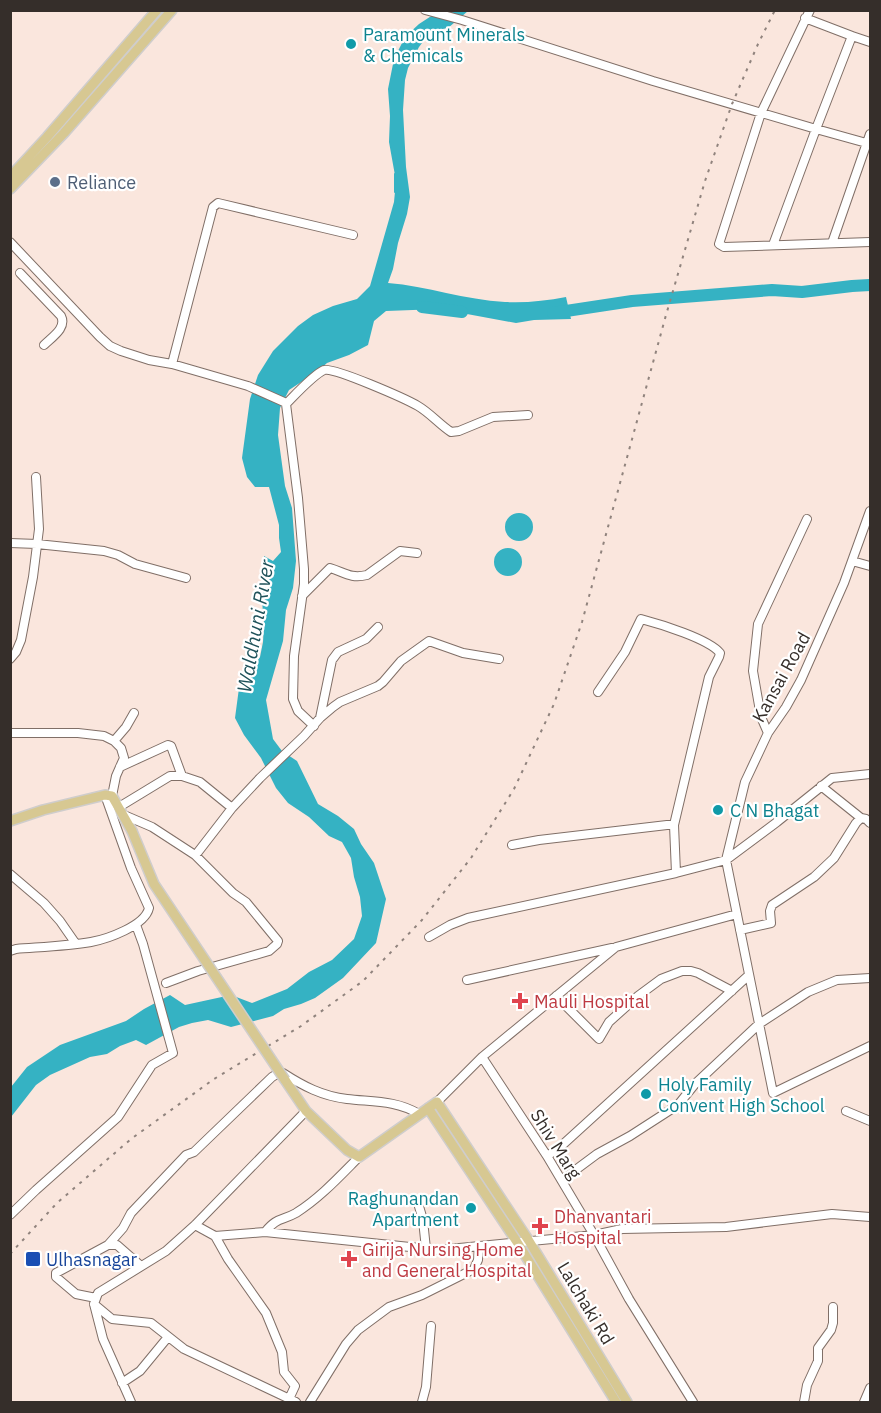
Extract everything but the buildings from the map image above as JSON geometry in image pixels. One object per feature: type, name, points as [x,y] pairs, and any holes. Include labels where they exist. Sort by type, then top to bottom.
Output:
[{"type":"main road","points":[[10,177],[157,10]]},
{"type":"main road","points":[[10,189],[72,125],[172,10]]},
{"type":"main road","points":[[10,821],[43,810],[108,796],[121,811],[132,831],[154,884],[285,1080],[306,1111],[347,1150],[360,1157],[437,1101]]},
{"type":"main road","name":"Lalchaki Rd","points":[[437,1101],[529,1241],[627,1402]]},
{"type":"main road","name":"Lalchaki Rd","points":[[428,1108],[518,1242],[616,1402]]},
{"type":"street","points":[[425,11],[462,20],[761,113],[868,143]]},
{"type":"street","points":[[870,42],[852,36],[807,14],[761,113],[719,244],[724,247],[870,242]]},
{"type":"street","points":[[773,245],[852,36]]},
{"type":"street","points":[[832,243],[870,134]]},
{"type":"street","points":[[172,364],[215,205],[218,203],[353,235]]},
{"type":"street","points":[[10,242],[110,346],[149,360],[172,364],[248,386],[285,403]]},
{"type":"street","points":[[20,273],[61,316],[63,321],[62,326],[44,345]]},
{"type":"street","points":[[285,403],[321,372],[328,370],[354,378],[419,406],[451,432],[493,417],[528,414]]},
{"type":"street","points":[[285,403],[298,498],[304,569],[294,656],[293,699],[298,711],[314,726]]},
{"type":"street","points":[[10,659],[21,640],[33,577],[39,529],[36,477]]},
{"type":"street","name":"Kansai Road","points":[[726,860],[744,782],[768,733],[801,680],[844,583],[870,511]]},
{"type":"street","points":[[768,733],[760,717],[753,671],[758,624],[807,519]]},
{"type":"street","points":[[10,543],[112,553],[135,564],[186,578]]},
{"type":"street","points":[[301,597],[330,568],[345,575],[367,575],[400,551],[417,553]]},
{"type":"street","points":[[852,561],[870,566]]},
{"type":"street","points":[[598,692],[626,652],[641,619],[659,623],[702,641],[720,653],[709,677],[674,825],[676,873]]},
{"type":"street","points":[[320,718],[334,655],[366,639],[378,627]]},
{"type":"street","points":[[195,855],[232,808],[320,718],[340,702],[378,686],[400,661],[429,641],[464,653],[499,659]]},
{"type":"street","points":[[114,741],[126,728],[134,713]]},
{"type":"street","points":[[10,733],[78,733],[104,736],[122,748],[124,758],[108,796],[131,868],[149,908],[148,914],[136,925],[94,942],[10,951]]},
{"type":"street","points":[[120,767],[168,745],[172,748],[182,776]]},
{"type":"street","points":[[429,937],[450,925],[484,914],[726,860],[832,778],[870,774]]},
{"type":"street","points":[[166,982],[269,951],[278,941],[246,902],[233,893],[195,855],[152,827],[121,811],[170,776],[182,776],[200,782],[232,808]]},
{"type":"street","points":[[821,786],[870,823]]},
{"type":"street","points":[[740,930],[771,923],[772,905],[814,877],[834,858],[861,818]]},
{"type":"street","points":[[512,845],[674,825]]},
{"type":"street","points":[[726,860],[773,1093],[870,1046]]},
{"type":"street","points":[[10,874],[44,903],[76,944]]},
{"type":"street","points":[[467,980],[616,947],[737,914]]},
{"type":"street","points":[[10,1215],[118,1117],[152,1065],[173,1053],[136,925]]},
{"type":"street","points":[[437,1101],[482,1057],[616,947]]},
{"type":"street","points":[[556,996],[599,1039],[609,1022],[638,996],[661,979],[682,971],[698,973],[732,991]]},
{"type":"street","points":[[547,1156],[559,1148],[749,975]]},
{"type":"street","points":[[562,1180],[597,1154],[678,1105],[694,1084],[759,1024],[807,992],[837,980],[870,978]]},
{"type":"street","name":"Shiv Marg","points":[[482,1057],[562,1180],[629,1299],[693,1402]]},
{"type":"street","points":[[195,1225],[215,1236],[228,1259],[266,1313],[282,1352],[284,1372],[295,1386],[292,1401],[184,1349],[151,1323],[112,1319],[95,1301],[76,1294],[55,1275],[108,1245],[123,1228],[131,1213],[186,1155],[194,1152],[277,1074],[283,1073],[308,1088],[324,1094],[408,1107],[419,1114]]},
{"type":"street","points":[[131,1402],[103,1340],[95,1301],[98,1293],[166,1251],[195,1225],[306,1111]]},
{"type":"street","points":[[846,1111],[870,1121]]},
{"type":"street","points":[[265,1232],[277,1220],[295,1213],[322,1193],[360,1157]]},
{"type":"street","points":[[418,1203],[423,1220],[426,1249]]},
{"type":"street","points":[[215,1236],[265,1232],[439,1250],[594,1235],[622,1229],[726,1227],[832,1214],[870,1217]]},
{"type":"street","points":[[108,1245],[117,1245],[141,1266]]},
{"type":"street","points":[[310,1402],[346,1344],[358,1330],[389,1307],[422,1295],[474,1269],[478,1260],[478,1246]]},
{"type":"street","points":[[804,1402],[807,1385],[818,1361],[818,1348],[831,1330],[833,1307]]},
{"type":"street","points":[[422,1402],[426,1387],[431,1326]]},
{"type":"street","points":[[122,1383],[140,1371],[168,1336]]},
{"type":"street","points":[[864,1402],[870,1388]]},
{"type":"water","points":[[439,11],[468,11],[448,28],[431,31],[408,68],[403,110],[410,197],[388,283],[475,299],[505,302],[566,297],[571,319],[516,323],[440,309],[386,311],[374,321],[368,345],[327,363],[289,390],[280,408],[278,435],[285,486],[292,508],[296,561],[293,588],[286,610],[283,641],[266,700],[273,739],[282,751],[297,761],[318,804],[354,829],[374,863],[386,899],[376,943],[343,978],[315,998],[284,1009],[273,1016],[231,1027],[208,1020],[192,1023],[179,1027],[146,1045],[136,1040],[107,1054],[90,1057],[50,1075],[36,1085],[11,1117],[11,1087],[27,1067],[60,1045],[126,1021],[170,995],[185,1005],[231,995],[252,1003],[287,989],[309,972],[332,960],[354,939],[362,916],[351,858],[342,842],[329,836],[309,817],[288,803],[276,788],[261,758],[235,718],[239,688],[260,657],[263,642],[262,601],[266,579],[264,556],[273,561],[281,552],[279,525],[269,487],[255,487],[247,477],[242,458],[250,399],[258,375],[273,351],[298,326],[313,315],[357,299],[370,286],[394,202],[396,181],[389,142],[388,89],[394,59],[405,37],[419,24]]},
{"type":"water","points":[[519,513],[529,517],[533,527],[529,537],[519,541],[509,537],[505,527],[509,517]]},
{"type":"water","points":[[508,548],[518,552],[522,562],[518,572],[508,576],[498,572],[494,562],[498,552]]},
{"type":"waterway","points":[[425,39],[436,29]]},
{"type":"waterway","points":[[395,174],[395,192]]},
{"type":"waterway","points":[[553,313],[632,301],[772,290],[802,292],[870,285]]},
{"type":"waterway","points":[[422,307],[462,312]]},
{"type":"railway","points":[[10,1254],[57,1203],[131,1139],[214,1079],[301,1026],[363,981],[422,920],[471,858],[514,789],[554,704],[582,622],[705,181],[732,104],[775,10]]},
{"type":"place","name":"Paramount Minerals & Chemicals","points":[[351,44]]},
{"type":"place","name":"Reliance","points":[[55,182]]},
{"type":"place","name":"C N Bhagat","points":[[718,810]]},
{"type":"place","name":"Mauli Hospital","points":[[520,1001]]},
{"type":"place","name":"Holy Family Convent High School","points":[[646,1094]]},
{"type":"place","name":"Raghunandan Apartment","points":[[471,1208]]},
{"type":"place","name":"Dhanvantari Hospital","points":[[540,1226]]},
{"type":"place","name":"Ulhasnagar","points":[[33,1259]]},
{"type":"place","name":"Girija Nursing Home and General Hospital","points":[[349,1259]]},
{"type":"water label","name":"Waldhuni River","points":[[255,626]]}]
